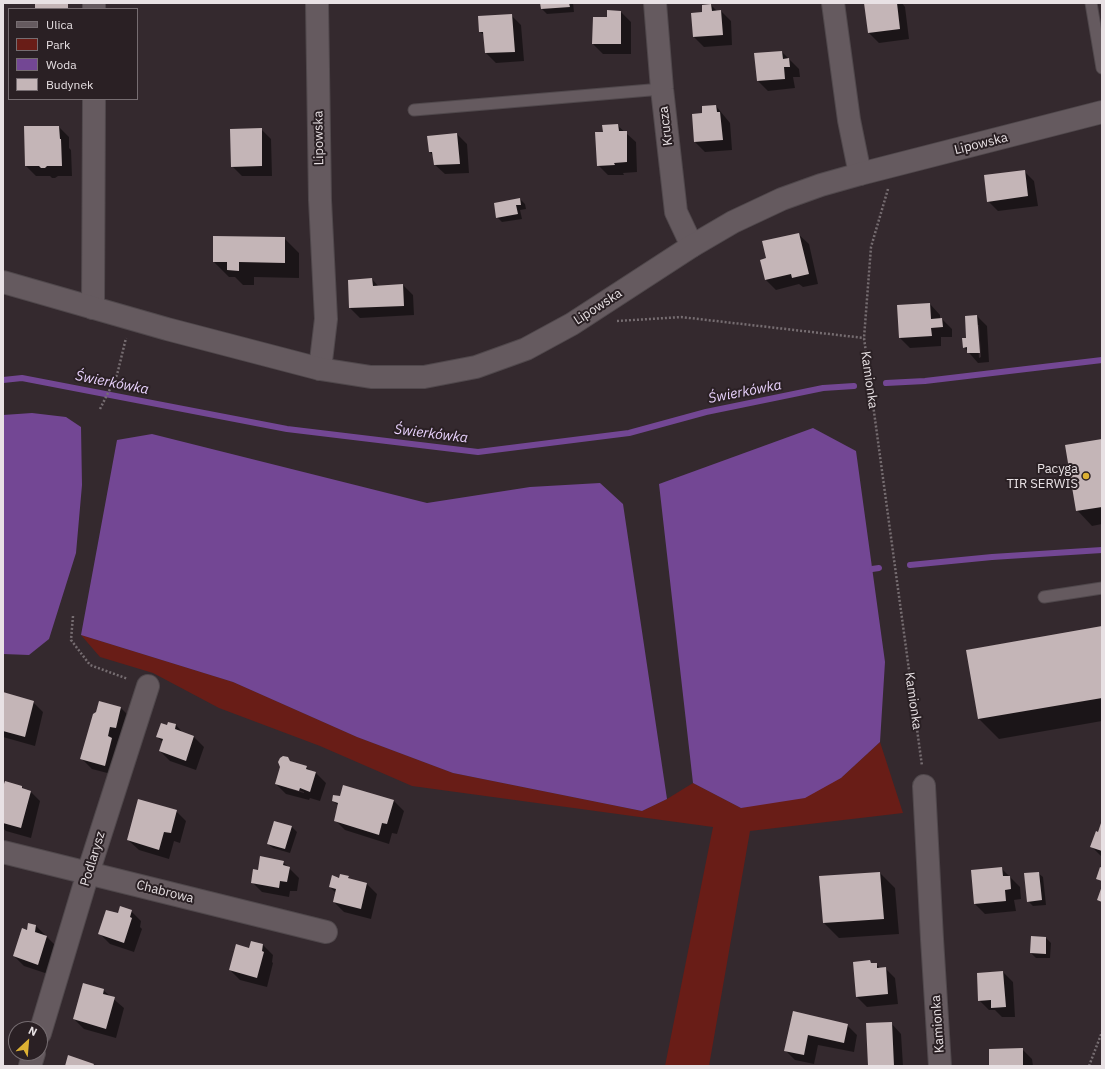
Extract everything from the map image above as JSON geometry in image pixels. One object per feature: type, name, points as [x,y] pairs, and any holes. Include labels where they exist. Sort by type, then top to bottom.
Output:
[{"type":"street","name":"Lipowska","points":[[317,3],[320,200],[326,319],[320,369]]},
{"type":"street","name":"Krucza","points":[[656,3],[662,89],[676,212],[692,246]]},
{"type":"street","points":[[833,3],[849,120],[860,174]]},
{"type":"street","points":[[93,308],[94,100]]},
{"type":"street","name":"Lipowska","points":[[3,282],[167,329],[320,369],[371,377],[424,377],[476,367],[526,349],[572,324],[692,246],[733,222],[782,199],[821,185],[860,174],[1102,112]]},
{"type":"street","name":"Podlarysz","points":[[44,1021],[88,873],[148,686]]},
{"type":"street","name":"Kamionka","points":[[924,786],[940,1066]]},
{"type":"street","name":"Chabrowa","points":[[3,852],[326,932]]},
{"type":"lane","points":[[1091,3],[1102,68]]},
{"type":"lane","points":[[414,110],[662,89]]},
{"type":"lane","points":[[1044,597],[1102,588]]},
{"type":"path","name":"Kamionka","points":[[895,165],[871,247],[864,338],[924,786]]},
{"type":"path","name":"Kamionka","points":[[611,322],[681,317],[864,338]]},
{"type":"path","points":[[100,409],[117,375],[126,336]]},
{"type":"path","points":[[73,616],[72,640],[90,665],[148,686]]},
{"type":"path","points":[[1090,1066],[1102,1032]]},
{"type":"green space","points":[[81,635],[233,682],[357,737],[453,773],[642,811],[667,799],[693,783],[741,808],[841,778],[880,742],[903,813],[750,831],[709,1066],[665,1066],[713,827],[412,786],[320,746],[219,708],[153,673],[100,657]]},
{"type":"water","points":[[32,413],[66,417],[81,427],[82,485],[76,553],[49,639],[29,655],[3,654],[3,415]]},
{"type":"water","points":[[813,428],[856,451],[885,662],[880,742],[841,778],[805,798],[741,808],[693,783],[659,484]]},
{"type":"water","points":[[152,434],[427,503],[530,487],[600,483],[623,504],[667,799],[642,811],[453,773],[357,737],[233,682],[81,635],[117,440]]},
{"type":"building","points":[[540,3],[569,3],[570,7],[541,9]]},
{"type":"building","points":[[864,3],[897,3],[900,29],[868,33]]},
{"type":"building","points":[[35,4],[68,4],[68,8],[35,8]]},
{"type":"building","points":[[711,4],[712,11],[721,10],[723,35],[693,37],[691,13],[702,12],[702,5]]},
{"type":"building","points":[[607,10],[621,11],[621,44],[592,44],[593,17],[607,17]]},
{"type":"building","points":[[512,14],[515,52],[485,53],[483,32],[479,32],[478,16]]},
{"type":"building","points":[[782,51],[783,59],[789,58],[790,67],[784,67],[785,79],[757,81],[754,53]]},
{"type":"building","points":[[716,105],[717,112],[720,112],[723,140],[694,142],[692,114],[702,113],[702,106]]},
{"type":"building","points":[[618,124],[619,131],[627,131],[627,162],[614,163],[615,165],[597,166],[595,132],[603,132],[602,125]]},
{"type":"building","points":[[24,126],[59,126],[62,166],[47,166],[45,168],[41,168],[39,166],[25,166]]},
{"type":"building","points":[[262,128],[262,166],[231,167],[230,129]]},
{"type":"building","points":[[457,133],[460,164],[434,165],[432,152],[429,152],[427,136]]},
{"type":"building","points":[[1025,170],[1028,196],[987,202],[984,175]]},
{"type":"building","points":[[520,198],[521,205],[516,205],[518,214],[496,218],[494,203]]},
{"type":"building","points":[[799,233],[809,274],[792,278],[791,274],[765,280],[760,260],[766,258],[762,241]]},
{"type":"building","points":[[213,236],[285,237],[285,263],[239,262],[239,271],[227,270],[227,262],[213,262]]},
{"type":"building","points":[[372,278],[373,286],[403,284],[404,306],[349,308],[348,280]]},
{"type":"building","points":[[930,303],[931,319],[942,318],[943,327],[931,328],[932,336],[899,338],[897,305]]},
{"type":"building","points":[[977,315],[980,353],[967,353],[967,347],[963,348],[962,338],[966,338],[965,316]]},
{"type":"building","name":"Pacyga TIR SERWIS","points":[[1102,439],[1102,507],[1076,511],[1065,445]]},
{"type":"building","points":[[1102,626],[1102,698],[978,719],[966,650]]},
{"type":"building","points":[[3,692],[34,701],[25,737],[3,731]]},
{"type":"building","points":[[99,701],[121,707],[116,728],[110,727],[108,736],[112,738],[105,766],[80,759],[93,714],[96,712]]},
{"type":"building","points":[[168,722],[176,724],[175,729],[194,736],[186,761],[159,751],[163,739],[156,737],[161,723],[167,725]]},
{"type":"building","points":[[283,756],[288,757],[290,761],[307,766],[306,769],[316,772],[310,792],[300,788],[299,791],[275,784],[280,767],[278,762]]},
{"type":"building","points":[[5,781],[22,786],[22,788],[31,791],[21,828],[3,823],[3,787]]},
{"type":"building","points":[[343,785],[394,800],[387,824],[382,823],[379,835],[334,821],[338,803],[332,801],[333,795],[340,796]]},
{"type":"building","points":[[138,799],[177,810],[171,833],[164,832],[159,850],[127,840]]},
{"type":"building","points":[[1102,820],[1102,851],[1090,847],[1096,831],[1098,832]]},
{"type":"building","points":[[274,821],[292,826],[285,849],[267,844]]},
{"type":"building","points":[[260,856],[284,861],[283,865],[290,867],[287,882],[280,881],[279,888],[251,883],[253,869],[258,870]]},
{"type":"building","points":[[1002,867],[1003,876],[1010,876],[1011,889],[1005,890],[1006,901],[974,904],[971,870]]},
{"type":"building","points":[[1100,867],[1102,868],[1102,881],[1096,879]]},
{"type":"building","points":[[880,872],[884,919],[823,923],[819,876]]},
{"type":"building","points":[[1039,872],[1042,900],[1027,902],[1024,873]]},
{"type":"building","points":[[340,874],[349,876],[348,878],[367,883],[361,909],[333,902],[336,889],[329,887],[332,875],[339,878]]},
{"type":"building","points":[[1102,886],[1102,902],[1097,900]]},
{"type":"building","points":[[120,906],[132,910],[130,917],[132,918],[124,943],[98,934],[106,910],[118,913]]},
{"type":"building","points":[[28,923],[36,925],[35,932],[47,936],[38,965],[13,956],[22,928],[27,930]]},
{"type":"building","points":[[1031,936],[1046,937],[1046,954],[1030,953]]},
{"type":"building","points":[[251,941],[263,944],[262,951],[264,952],[257,978],[229,970],[236,944],[249,948]]},
{"type":"building","points":[[870,960],[871,963],[877,963],[877,968],[886,967],[888,994],[856,997],[853,962]]},
{"type":"building","points":[[1003,971],[1006,1007],[991,1008],[991,1000],[978,1001],[977,973]]},
{"type":"building","points":[[83,983],[104,989],[103,994],[115,997],[106,1029],[73,1019]]},
{"type":"building","points":[[793,1011],[848,1024],[844,1043],[808,1035],[804,1055],[784,1051]]},
{"type":"building","points":[[892,1022],[894,1066],[868,1066],[866,1023]]},
{"type":"building","points":[[1023,1048],[1023,1065],[989,1066],[989,1049]]},
{"type":"building","points":[[68,1055],[94,1064],[93,1066],[65,1066]]},
{"type":"waterway","name":"Świerkówka","points":[[886,383],[925,381],[1102,360]]},
{"type":"waterway","name":"Świerkówka","points":[[3,380],[22,378],[287,429],[478,452],[629,433],[706,412],[823,388],[854,386]]},
{"type":"waterway","points":[[910,565],[992,557],[1102,550]]},
{"type":"waterway","points":[[872,569],[879,568]]},
{"type":"place","name":"Pacyga TIR SERWIS","points":[[1086,476]]}]
